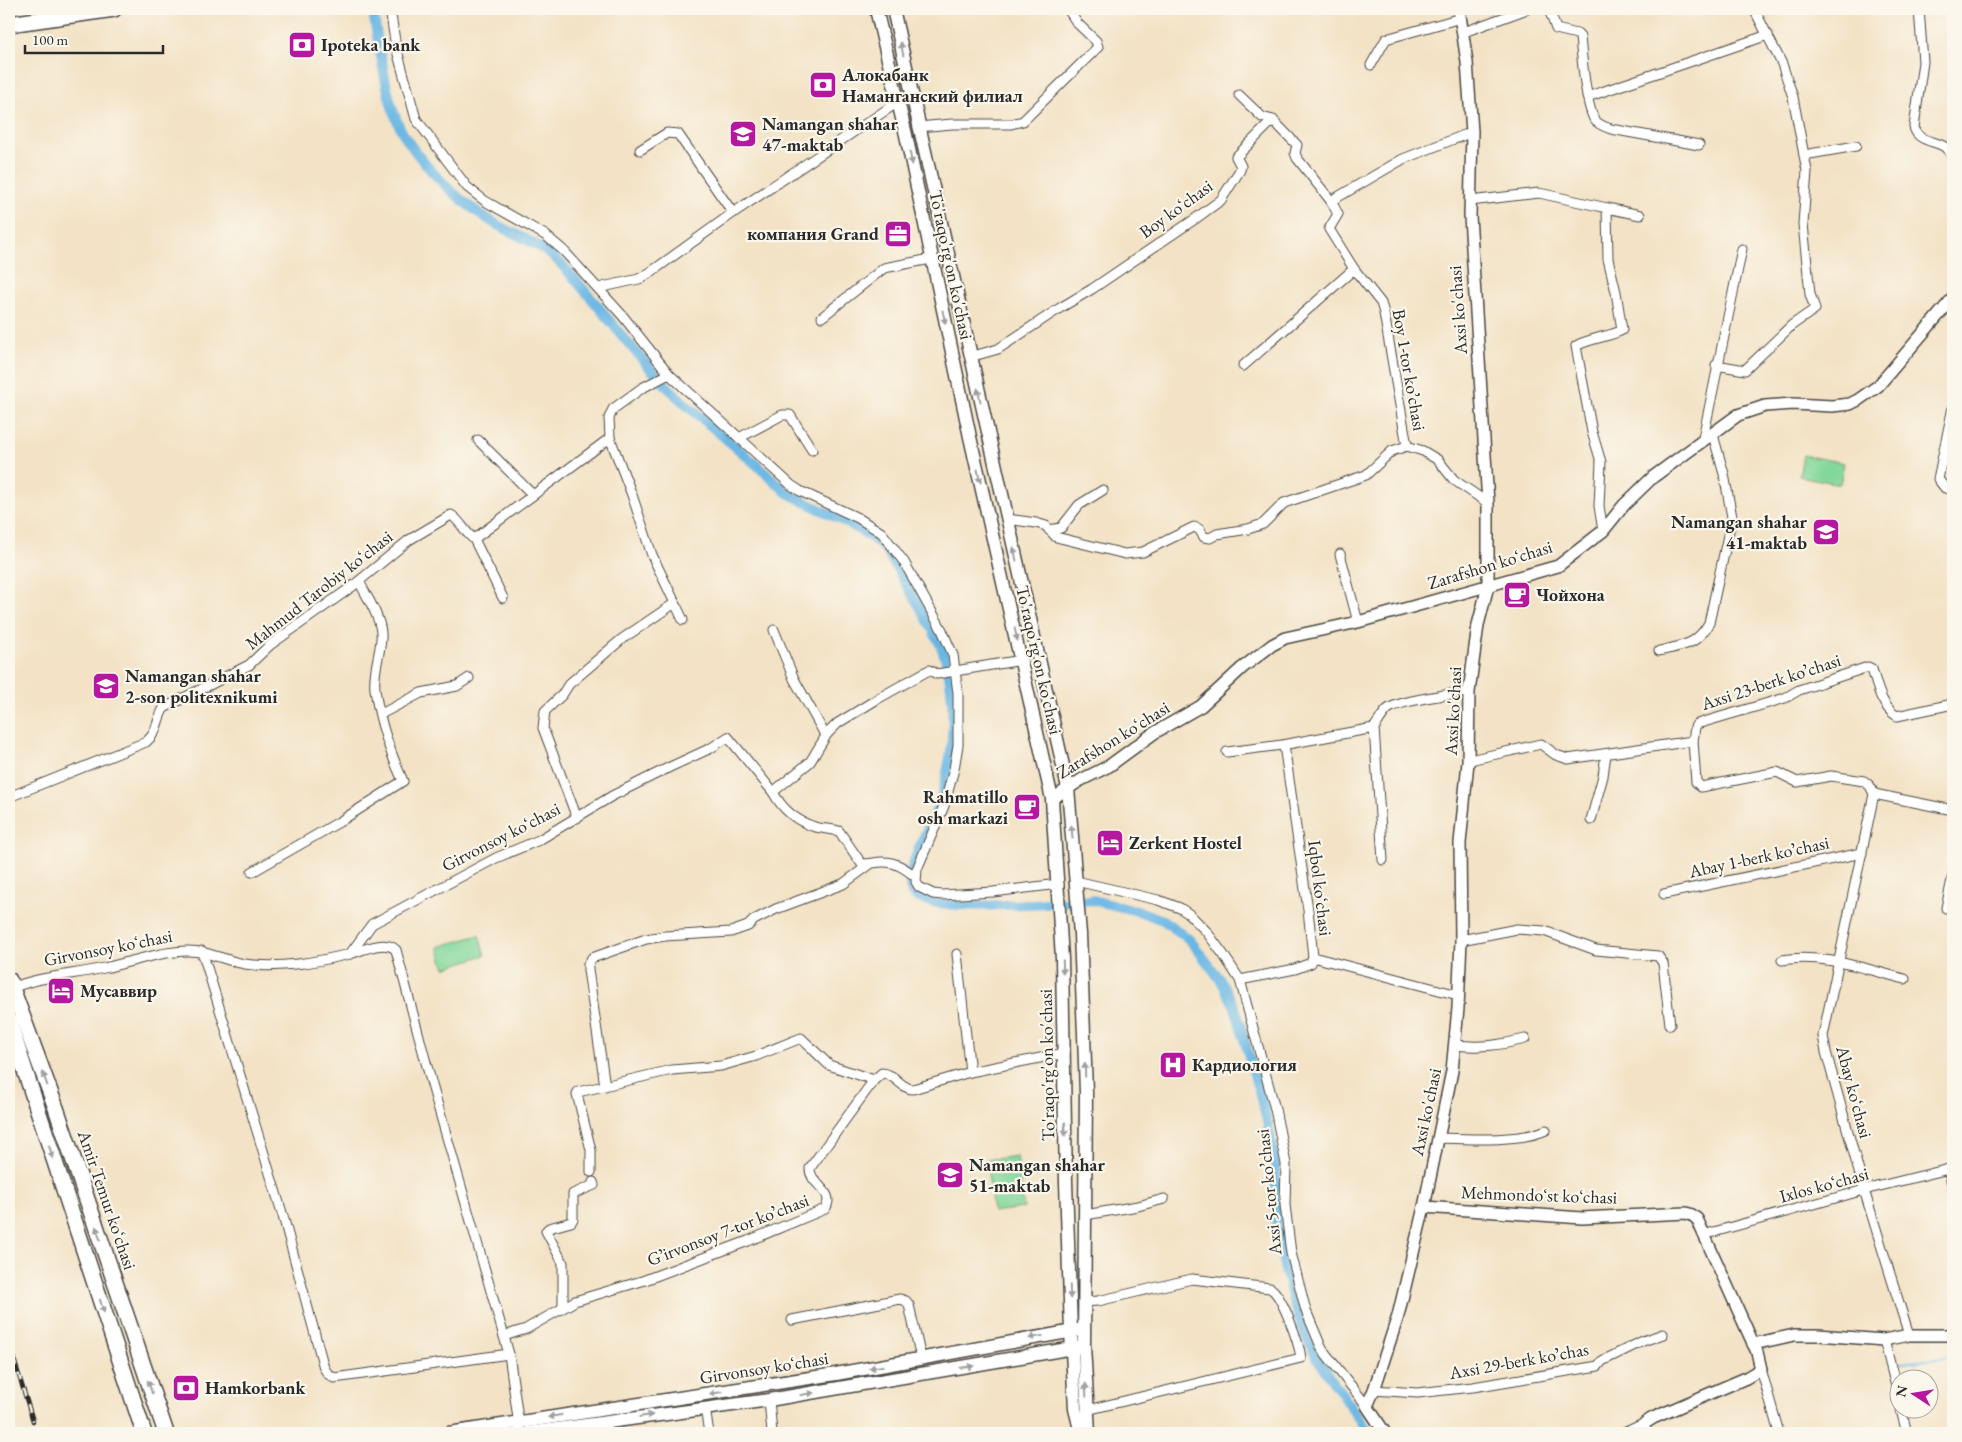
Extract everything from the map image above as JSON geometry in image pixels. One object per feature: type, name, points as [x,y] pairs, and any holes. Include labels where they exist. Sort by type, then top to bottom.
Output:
[{"type":"main road","points":[[9,24],[114,9]]},
{"type":"main road","name":"To'raqo'rg'on ko'chasi","points":[[876,9],[1052,799],[1059,884],[1065,1053],[1066,1182],[1077,1330]]},
{"type":"main road","name":"To'raqo'rg'on ko'chasi","points":[[893,9],[1068,788],[1077,881],[1086,1093],[1084,1302],[1077,1330]]},
{"type":"main road","name":"Amir Temur koʻchasi","points":[[10,984],[56,1108],[166,1433]]},
{"type":"main road","points":[[9,1022],[144,1433]]},
{"type":"main road","points":[[38,1114],[56,1108]]},
{"type":"main road","points":[[1077,1330],[1089,1433]]},
{"type":"main road","name":"Girvonsoy koʻchasi","points":[[449,1433],[519,1428],[831,1375],[1077,1330]]},
{"type":"main road","points":[[1078,1347],[1076,1409],[1081,1433]]},
{"type":"main road","name":"Girvonsoy koʻchasi","points":[[528,1433],[770,1400],[1078,1347]]},
{"type":"street","points":[[390,9],[396,47],[416,119],[467,187],[485,201],[514,216],[554,242],[598,288],[668,375],[800,491],[858,518],[882,533],[904,562],[938,622],[953,655],[952,672],[958,745],[944,806],[920,861],[916,877],[919,887],[933,894],[942,895],[993,892],[1059,884]]},
{"type":"street","points":[[918,127],[952,124],[1011,124],[1023,121],[1098,47],[1096,41],[1077,23],[1068,9]]},
{"type":"street","points":[[1464,32],[1527,9]]},
{"type":"street","points":[[1549,9],[1556,29],[1577,34],[1580,37],[1587,97],[1594,120],[1603,126],[1699,145]]},
{"type":"street","points":[[1716,365],[1745,370],[1792,325],[1815,308],[1810,294],[1803,224],[1807,185],[1804,155],[1793,97],[1782,64],[1754,9]]},
{"type":"street","points":[[1919,9],[1923,62],[1914,127],[1920,137],[1945,147],[1953,157]]},
{"type":"street","points":[[1371,65],[1386,40],[1460,13]]},
{"type":"street","name":"Axsi ko'chasi","points":[[1366,1406],[1374,1390],[1398,1316],[1424,1207],[1456,1045],[1461,940],[1460,843],[1468,762],[1469,692],[1478,625],[1488,586],[1488,503],[1470,200],[1472,132],[1464,32],[1460,13]]},
{"type":"street","points":[[1587,97],[1768,35]]},
{"type":"street","points":[[1238,95],[1262,117],[1273,120],[1297,145],[1295,155],[1331,202],[1403,159],[1472,132]]},
{"type":"street","points":[[598,288],[639,279],[898,102]]},
{"type":"street","name":"Boy koʻchasi","points":[[970,357],[998,349],[1014,340],[1060,308],[1104,281],[1221,200],[1240,170],[1241,166],[1236,157],[1273,120]]},
{"type":"street","points":[[640,150],[667,133],[678,134],[733,213]]},
{"type":"street","points":[[1804,155],[1856,146]]},
{"type":"street","points":[[1470,200],[1539,193],[1640,215]]},
{"type":"street","name":"Boy 1-tor koʼchasi","points":[[1331,202],[1338,214],[1329,228],[1354,269],[1372,290],[1384,312],[1407,446]]},
{"type":"street","points":[[1603,531],[1599,506],[1601,462],[1592,432],[1576,346],[1601,336],[1620,333],[1622,330],[1608,259],[1607,208]]},
{"type":"street","points":[[1702,443],[1716,365],[1742,249]]},
{"type":"street","points":[[822,317],[884,268],[931,259]]},
{"type":"street","points":[[1243,366],[1354,269]]},
{"type":"street","name":"Zarafshon koʻchasi","points":[[1052,799],[1081,780],[1109,766],[1154,733],[1201,706],[1242,668],[1272,645],[1285,638],[1358,622],[1558,566],[1603,531],[1624,505],[1653,477],[1738,416],[1765,406],[1793,404],[1832,406],[1850,404],[1858,400],[1878,386],[1953,298]]},
{"type":"street","points":[[668,375],[652,382],[613,409],[609,418],[610,438],[652,555],[683,620]]},
{"type":"street","points":[[1953,407],[1938,479],[1945,488],[1953,490]]},
{"type":"street","points":[[739,438],[782,415],[790,415],[812,450]]},
{"type":"street","points":[[1659,651],[1692,642],[1702,635],[1708,623],[1732,517],[1724,474],[1712,434]]},
{"type":"street","points":[[503,598],[474,539],[610,438]]},
{"type":"street","points":[[478,440],[533,495]]},
{"type":"street","points":[[1007,519],[1028,521],[1046,526],[1056,537],[1124,554],[1143,552],[1194,527],[1206,538],[1263,524],[1284,503],[1366,475],[1392,451],[1407,446],[1423,451],[1438,460],[1454,480],[1488,503]]},
{"type":"street","points":[[1049,530],[1061,528],[1079,505],[1104,490]]},
{"type":"street","name":"Mahmud Tarobiy koʻchasi","points":[[9,796],[146,742],[156,732],[164,708],[250,665],[270,645],[359,581],[409,540],[450,515],[474,539]]},
{"type":"street","points":[[1340,554],[1358,622]]},
{"type":"street","points":[[252,872],[339,822],[402,781],[387,744],[375,688],[375,672],[381,638],[380,628],[359,581]]},
{"type":"street","points":[[577,818],[543,728],[544,713],[569,684],[594,662],[645,622],[675,602]]},
{"type":"street","points":[[774,630],[794,679],[823,731],[827,734]]},
{"type":"street","points":[[869,864],[861,863],[839,831],[815,827],[789,814],[780,805],[773,792],[810,762],[827,734],[838,724],[857,710],[929,670],[937,674],[1022,660]]},
{"type":"street","name":"Аxsi 23-berk koʼchasi","points":[[1693,741],[1695,727],[1698,724],[1785,698],[1799,690],[1868,668],[1872,669],[1879,693],[1887,708],[1898,716],[1953,704]]},
{"type":"street","points":[[381,714],[421,693],[457,686],[469,678]]},
{"type":"street","points":[[1383,860],[1374,728],[1388,709],[1412,701],[1469,692]]},
{"type":"street","points":[[1227,752],[1284,745],[1374,728]]},
{"type":"street","name":"Girvonsoy koʻchasi","points":[[10,984],[102,969],[161,954],[186,951],[202,952],[243,964],[263,966],[311,962],[350,954],[372,924],[496,858],[539,840],[612,796],[670,766],[711,748],[728,737],[773,792]]},
{"type":"street","points":[[1468,762],[1540,744],[1562,758],[1606,754],[1693,741],[1696,782],[1701,787],[1777,772],[1797,782],[1832,776],[1864,781],[1870,786],[1874,794],[1953,810]]},
{"type":"street","name":"Iqbol koʻchasi","points":[[1240,980],[1294,969],[1311,962],[1313,957],[1284,745]]},
{"type":"street","points":[[1591,820],[1603,776],[1606,754]]},
{"type":"street","name":"Abay koʻchasi","points":[[1874,794],[1823,1036],[1864,1190],[1908,1335]]},
{"type":"street","name":"Аbay 1-berk koʼchasi","points":[[1664,894],[1862,853]]},
{"type":"street","points":[[605,1086],[588,970],[588,964],[592,958],[630,943],[646,939],[731,932],[741,929],[776,909],[843,884],[872,862],[884,862],[905,868],[916,877]]},
{"type":"street","points":[[1946,908],[1953,875]]},
{"type":"street","name":"Аxsi 5-tor koʼchasi","points":[[1077,881],[1158,900],[1190,914],[1206,931],[1240,980],[1275,1109],[1286,1164],[1285,1205],[1291,1253],[1306,1311],[1322,1349],[1366,1406]]},
{"type":"street","points":[[1461,940],[1517,929],[1544,931],[1596,950],[1658,956],[1662,963],[1670,1025]]},
{"type":"street","points":[[350,954],[385,945],[392,946],[396,950],[432,1085],[509,1354],[519,1428]]},
{"type":"street","points":[[202,952],[283,1216],[324,1368],[328,1374],[334,1378],[509,1354]]},
{"type":"street","points":[[957,954],[970,1072]]},
{"type":"street","points":[[1313,957],[1458,995]]},
{"type":"street","points":[[1782,960],[1803,957],[1839,962],[1905,979]]},
{"type":"street","points":[[591,1172],[590,1150],[577,1093],[591,1088],[672,1070],[721,1066],[756,1056],[801,1038],[829,1065],[874,1080],[880,1074],[886,1073],[896,1078],[906,1088],[913,1089],[970,1072],[1065,1053]]},
{"type":"street","points":[[1456,1045],[1473,1047],[1496,1046],[1525,1039]]},
{"type":"street","name":"Gʼirvonsoy 7-tor koʼchasi","points":[[504,1336],[526,1330],[575,1300],[644,1280],[686,1265],[825,1209],[828,1205],[828,1195],[811,1176],[810,1168],[874,1080]]},
{"type":"street","points":[[1438,1138],[1475,1140],[1536,1134],[1546,1130]]},
{"type":"street","points":[[1950,1169],[1953,1187]]},
{"type":"street","name":"Ixlos koʻchasi","points":[[1703,1235],[1864,1190],[1950,1169]]},
{"type":"street","points":[[563,1307],[563,1263],[546,1231],[549,1228],[573,1220],[572,1196],[594,1185],[593,1182]]},
{"type":"street","points":[[1085,1215],[1138,1206],[1164,1199]]},
{"type":"street","name":"Mehmondoʻst koʻchasi","points":[[1424,1207],[1582,1218],[1686,1213],[1692,1215],[1696,1219],[1752,1344],[1761,1369]]},
{"type":"street","points":[[1084,1302],[1098,1301],[1192,1279],[1270,1288],[1276,1293],[1282,1304],[1301,1358],[1087,1410]]},
{"type":"street","points":[[792,1320],[900,1299],[909,1306],[921,1358]]},
{"type":"street","name":"Аxsi 29-berk koʼchas","points":[[1374,1390],[1416,1393],[1473,1387],[1598,1366],[1602,1361],[1643,1341],[1663,1334]]},
{"type":"street","points":[[1752,1344],[1794,1335],[1884,1340],[1908,1335],[1953,1335]]},
{"type":"street","points":[[1884,1340],[1892,1370]]},
{"type":"street","points":[[1624,1433],[1644,1428],[1653,1418],[1746,1378],[1761,1369],[1779,1433]]},
{"type":"street","points":[[770,1400],[772,1433]]},
{"type":"street","points":[[1366,1406],[1385,1433]]},
{"type":"street","points":[[705,1408],[709,1433]]},
{"type":"street","points":[[1904,1420],[1907,1433]]},
{"type":"green space","points":[[1803,455],[1844,463],[1840,484],[1799,476]]},
{"type":"green space","points":[[479,935],[485,955],[445,968],[438,947]]},
{"type":"green space","points":[[1017,1156],[1024,1208],[993,1212],[986,1160]]},
{"type":"waterway","points":[[373,9],[386,82],[396,118],[407,140],[435,175],[481,215],[538,246],[554,257],[576,280],[662,382],[786,492],[851,525],[886,550],[939,642],[948,669],[952,699],[952,745],[945,784],[941,799],[919,848],[910,875],[910,886],[913,894],[925,900],[945,904],[970,905],[1093,900],[1141,912],[1163,920],[1190,940],[1220,979],[1235,1007],[1266,1117],[1275,1157],[1276,1220],[1282,1258],[1294,1303],[1305,1335],[1319,1361],[1369,1433]]},
{"type":"waterway","points":[[1902,1363],[1953,1357]]},
{"type":"railway","points":[[9,1343],[33,1421]]},
{"type":"place","name":"Ipoteka bank","points":[[302,45]]},
{"type":"place","name":"Алокабанк Наманганский филиал","points":[[823,85]]},
{"type":"place","name":"Namangan shahar 47-maktab","points":[[743,134]]},
{"type":"place","name":"компания Grand","points":[[898,234]]},
{"type":"place","name":"Namangan shahar 41-maktab","points":[[1826,532]]},
{"type":"place","name":"Чойхона","points":[[1517,595]]},
{"type":"place","name":"Namangan shahar 2-son politexnikumi","points":[[106,686]]},
{"type":"place","name":"Rahmatillo osh markazi","points":[[1027,807]]},
{"type":"place","name":"Zerkent Hostel","points":[[1110,843]]},
{"type":"place","name":"Мусаввир","points":[[61,991]]},
{"type":"place","name":"Кардиология","points":[[1173,1065]]},
{"type":"place","name":"Namangan shahar 51-maktab","points":[[950,1175]]},
{"type":"place","name":"Hamkorbank","points":[[186,1388]]}]
